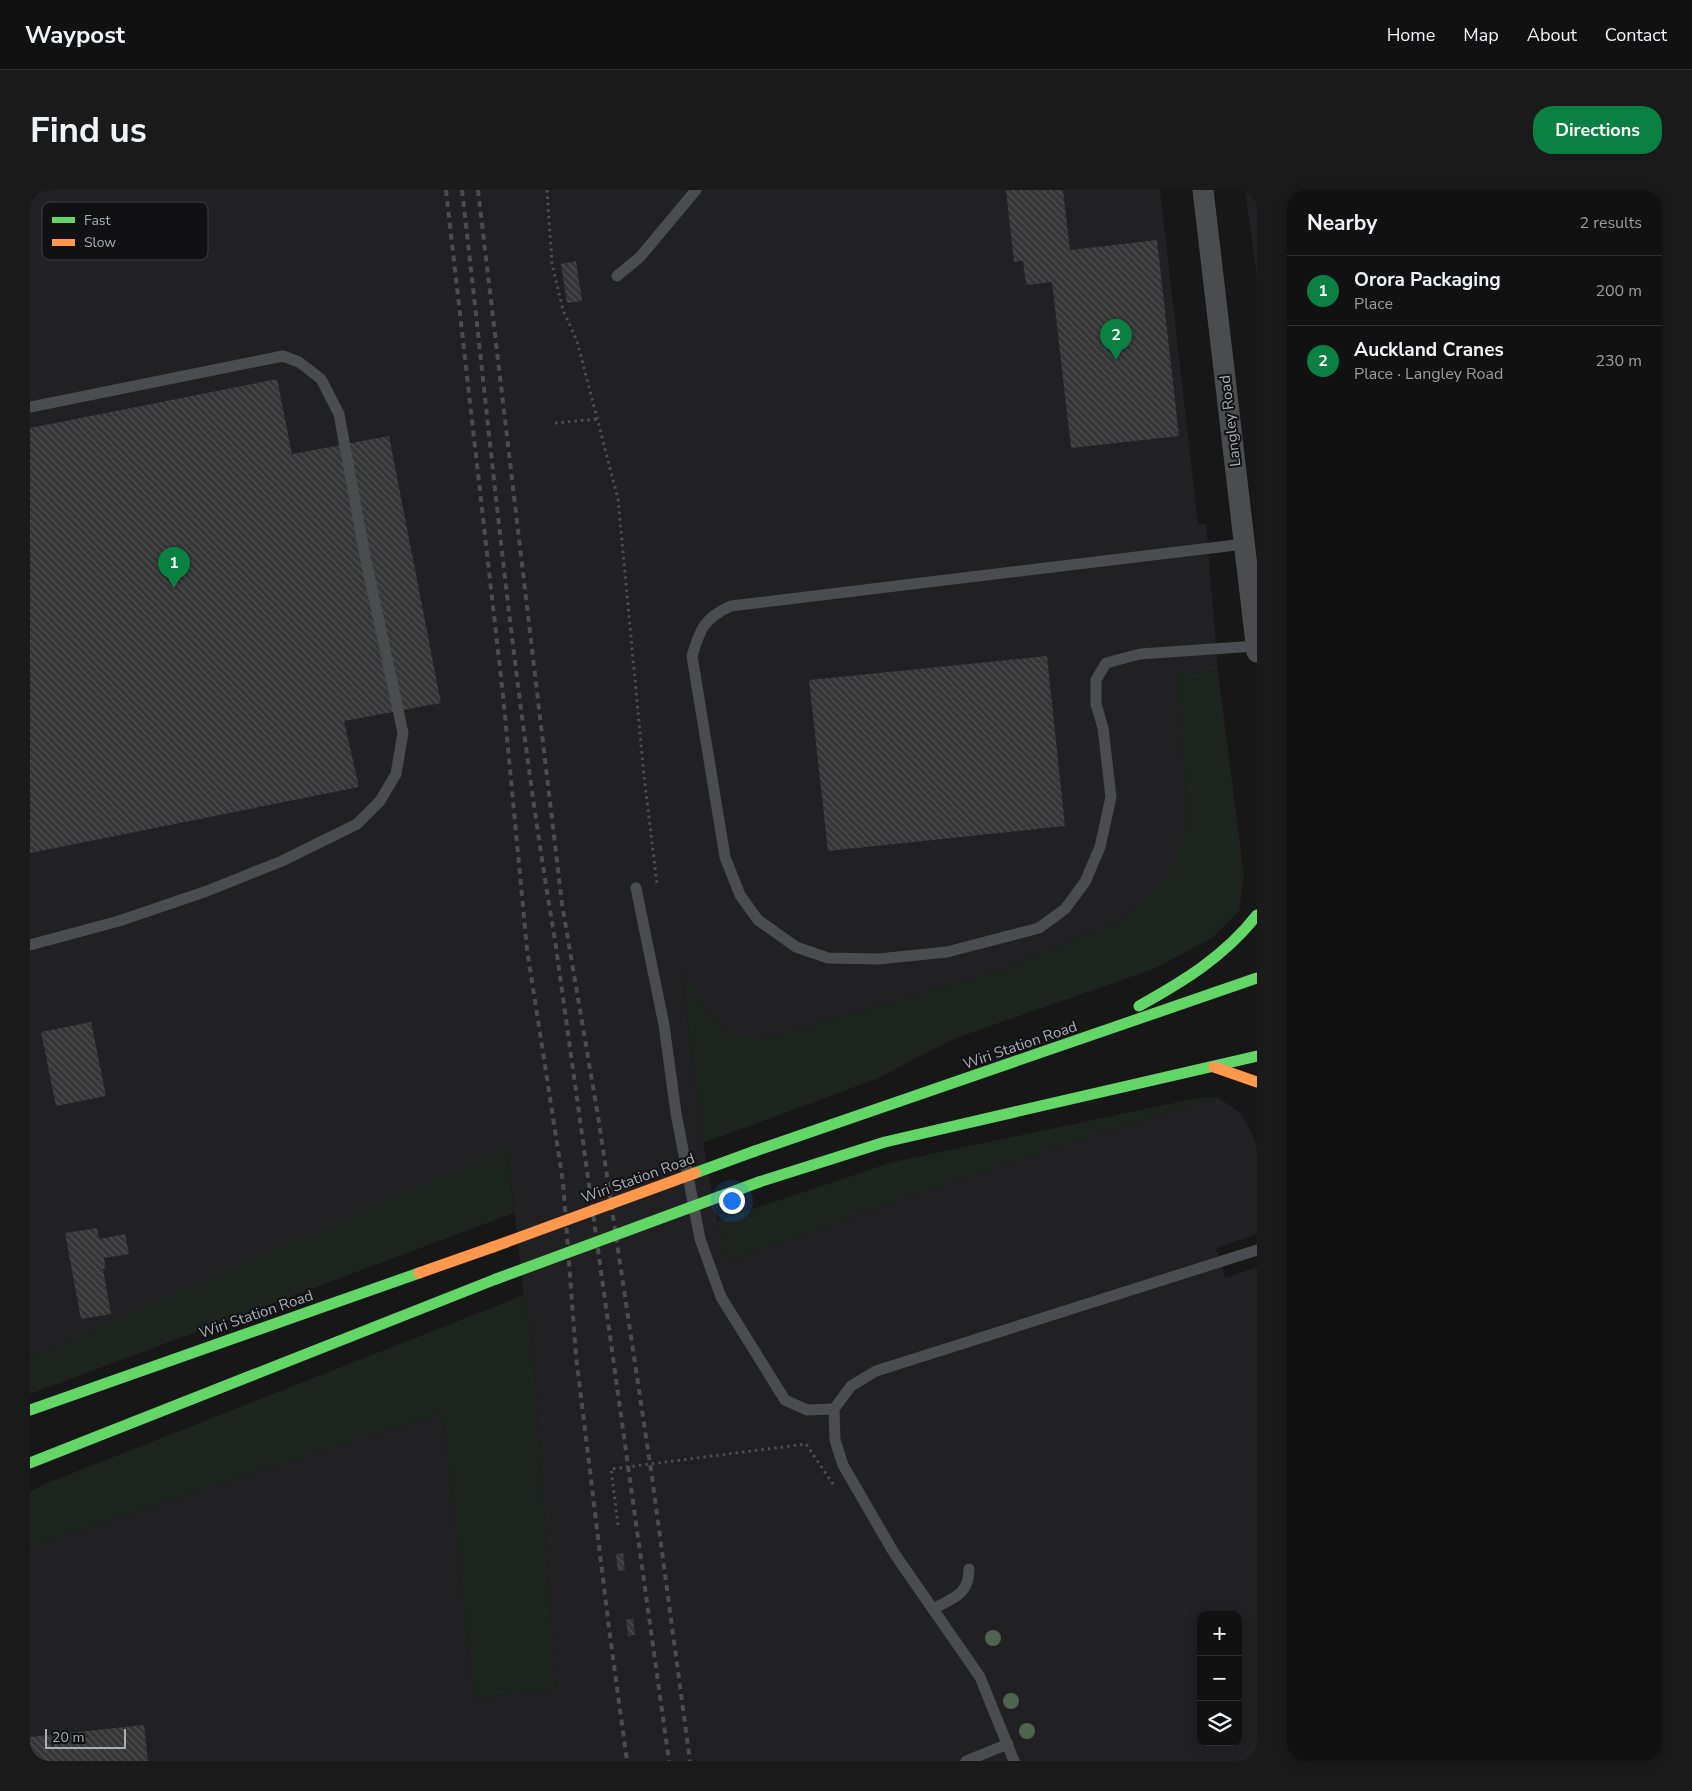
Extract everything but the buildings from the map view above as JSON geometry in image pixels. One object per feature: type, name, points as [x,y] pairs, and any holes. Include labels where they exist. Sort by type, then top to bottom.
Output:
[{"type":"main road","points":[[1074,1041],[1168,990],[1224,953],[1243,935],[1257,915]]},
{"type":"main road","name":"Wiri Station Road","points":[[30,1410],[493,1247],[755,1151],[844,1122],[1257,978]]},
{"type":"main road","points":[[30,1463],[496,1279],[759,1182],[885,1142],[1257,1056]]},
{"type":"main road","points":[[1214,1067],[1257,1082]]},
{"type":"street","name":"Langley Road","points":[[1203,190],[1257,649]]},
{"type":"lane","points":[[617,276],[640,257],[696,190]]},
{"type":"lane","points":[[30,407],[283,356],[299,362],[321,379],[339,414],[365,556],[403,733],[396,774],[380,801],[357,824],[282,861],[208,891],[120,921],[30,945]]},
{"type":"lane","points":[[1244,544],[731,606],[715,613],[700,630],[692,656],[725,857],[740,895],[758,920],[796,947],[828,958],[878,959],[948,952],[1039,928],[1065,909],[1080,889],[1100,847],[1110,797],[1103,728],[1096,704],[1096,680],[1106,663],[1140,654],[1257,649]]},
{"type":"lane","points":[[636,888],[664,1025],[676,1113],[700,1239],[721,1298],[785,1400],[807,1410],[834,1409]]},
{"type":"lane","points":[[1014,1761],[980,1677],[894,1553],[843,1465],[835,1440],[834,1409],[851,1386],[876,1371],[1257,1250]]},
{"type":"lane","points":[[933,1609],[961,1594],[969,1581],[969,1569]]},
{"type":"lane","points":[[966,1761],[1008,1744]]},
{"type":"path","points":[[547,190],[552,264],[563,310],[577,341],[618,499],[644,776],[658,887]]},
{"type":"path","points":[[555,423],[598,419]]},
{"type":"path","points":[[618,1524],[610,1469],[806,1444],[835,1487]]},
{"type":"shaded area","points":[[30,190],[1160,190],[1198,524],[1206,524],[1218,671],[1176,674],[1189,822],[1171,875],[1125,917],[1006,969],[756,1041],[729,1032],[704,1008],[681,968],[703,1143],[717,1221],[728,1261],[979,1173],[1217,1097],[1241,1113],[1253,1136],[1257,1150],[1257,1234],[1216,1248],[1225,1278],[1257,1267],[1257,1761],[30,1761],[30,1547],[218,1484],[443,1413],[474,1698],[556,1690],[534,1361],[524,1295],[507,1148],[30,1358]]},
{"type":"shaded area","points":[[1245,190],[1257,190],[1257,277]]},
{"type":"shaded area","points":[[1218,671],[1244,876],[1239,911],[1212,938],[1153,969],[953,1039],[876,1079],[703,1143],[681,966],[704,1008],[729,1032],[756,1041],[1006,969],[1125,917],[1170,875],[1189,822],[1176,674]]},
{"type":"shaded area","points":[[1217,1097],[979,1173],[728,1261],[717,1221],[893,1162],[1193,1099]]},
{"type":"shaded area","points":[[507,1147],[514,1213],[30,1394],[30,1358]]},
{"type":"shaded area","points":[[524,1295],[534,1361],[556,1690],[474,1698],[443,1413],[218,1484],[30,1547],[30,1492],[45,1484]]},
{"type":"railway","points":[[446,190],[503,695],[527,949],[563,1182],[576,1356],[627,1761]]},
{"type":"railway","points":[[462,190],[527,753],[555,940],[669,1761]]},
{"type":"railway","points":[[478,190],[562,904],[598,1116],[652,1477],[690,1761]]},
{"type":"traffic: fast","points":[[1139,1006],[1203,966],[1245,930],[1257,915]]},
{"type":"traffic: fast","points":[[755,1151],[1257,978]]},
{"type":"traffic: fast","points":[[759,1182],[885,1142],[1257,1056]]},
{"type":"traffic: fast","points":[[695,1173],[755,1151]]},
{"type":"traffic: fast","points":[[496,1279],[759,1182]]},
{"type":"traffic: fast","points":[[30,1410],[419,1273]]},
{"type":"traffic: fast","points":[[30,1463],[496,1279]]},
{"type":"traffic: slow","points":[[1214,1067],[1257,1082]]},
{"type":"traffic: slow","points":[[493,1247],[695,1173]]},
{"type":"traffic: slow","points":[[419,1273],[493,1247]]},
{"type":"place","name":"Auckland Cranes","points":[[1116,360]]},
{"type":"place","name":"Orora Packaging","points":[[174,588]]}]
